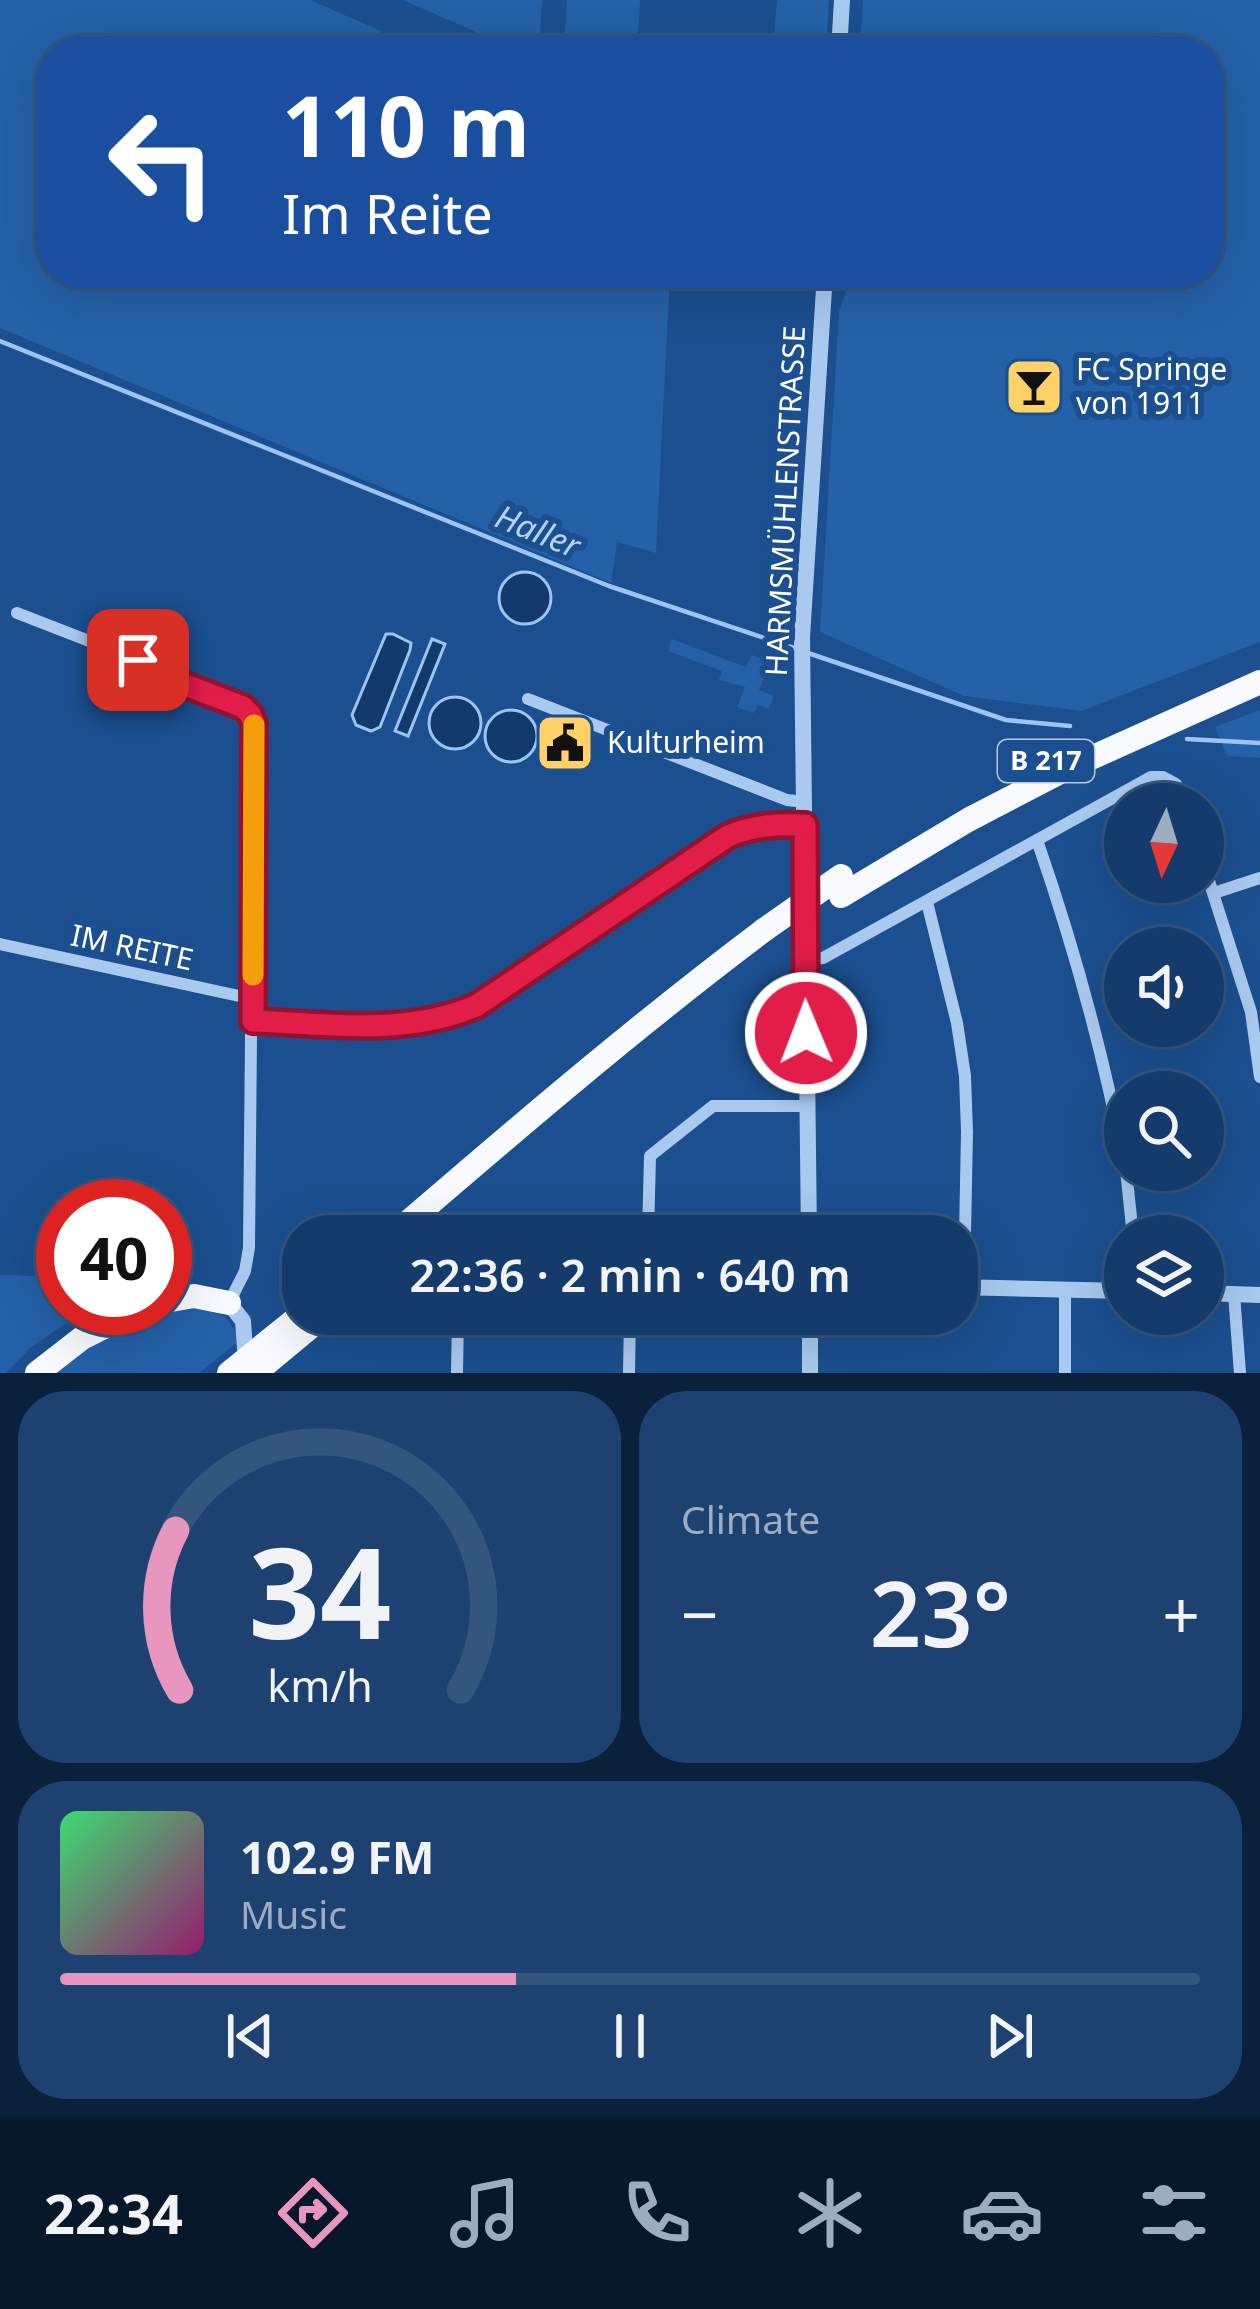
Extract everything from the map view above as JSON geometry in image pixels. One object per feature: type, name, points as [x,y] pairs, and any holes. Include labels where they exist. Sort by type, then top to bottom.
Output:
[{"type":"highway","name":"B 217","points":[[416,1215],[678,995],[959,806],[1056,756],[1260,664]]},
{"type":"highway","name":"B 217","points":[[841,886],[1062,771],[1260,682]]},
{"type":"highway","name":"B 217","points":[[440,1215],[764,940]]},
{"type":"highway","points":[[192,1297],[229,1303]]},
{"type":"highway","points":[[37,1373],[90,1335]]},
{"type":"highway","points":[[229,1373],[283,1335]]},
{"type":"highway","points":[[255,1373],[289,1335]]},
{"type":"street","points":[[840,36],[842,0]]},
{"type":"street","name":"HARMSMÜHLENSTRASSE","points":[[809,1215],[802,637],[825,288]]},
{"type":"street","points":[[17,613],[138,660],[250,714],[255,735],[249,1248],[245,1271],[229,1303],[243,1321],[246,1373]]},
{"type":"street","points":[[528,699],[787,800],[805,802]]},
{"type":"street","points":[[1139,783],[1163,777],[1174,783]]},
{"type":"street","points":[[806,960],[823,958],[1104,803]]},
{"type":"street","points":[[253,1021],[387,1027],[449,1018],[476,1006],[728,836],[749,827],[805,825]]},
{"type":"street","points":[[1037,840],[1078,966],[1105,1071]]},
{"type":"street","points":[[1224,890],[1260,878]]},
{"type":"street","points":[[927,902],[965,1076],[964,1215]]},
{"type":"street","points":[[1217,903],[1250,1012],[1260,1077]]},
{"type":"street","name":"IM REITE","points":[[0,944],[253,999]]},
{"type":"street","points":[[649,1215],[650,1156],[713,1106],[807,1106]]},
{"type":"street","points":[[978,1287],[1104,1291]]},
{"type":"street","points":[[1065,1290],[1065,1373]]},
{"type":"street","points":[[1224,1294],[1260,1295]]},
{"type":"street","points":[[1234,1294],[1240,1373]]},
{"type":"street","points":[[457,1373],[458,1335]]},
{"type":"street","points":[[629,1373],[630,1335]]},
{"type":"street","points":[[810,1335],[811,1373]]},
{"type":"shaded area","points":[[0,0],[310,0],[381,31],[381,36],[36,36],[36,288],[669,288],[656,553],[617,542],[611,583],[0,328]]},
{"type":"shaded area","points":[[403,0],[542,0],[540,36],[486,36]]},
{"type":"shaded area","points":[[567,0],[640,0],[638,36],[565,36]]},
{"type":"shaded area","points":[[777,0],[829,0],[827,36],[774,36]]},
{"type":"shaded area","points":[[863,0],[1260,0],[1260,642],[1081,711],[964,696],[820,632],[839,311],[846,288],[1224,288],[1224,36],[861,36]]},
{"type":"shaded area","points":[[525,572],[543,580],[551,598],[543,616],[525,624],[507,616],[499,598],[507,580]]},
{"type":"shaded area","points":[[386,634],[411,643],[410,650],[380,727],[371,731],[356,725],[352,715]]},
{"type":"shaded area","points":[[432,639],[445,644],[408,736],[395,731]]},
{"type":"shaded area","points":[[672,639],[746,667],[752,655],[771,662],[759,690],[774,696],[769,709],[758,705],[754,713],[737,707],[745,687],[719,680],[722,671],[668,651]]},
{"type":"shaded area","points":[[455,697],[473,705],[481,723],[473,741],[455,749],[437,741],[429,723],[437,705]]},
{"type":"shaded area","points":[[511,710],[529,718],[537,736],[529,754],[511,762],[493,754],[485,736],[493,718]]},
{"type":"shaded area","points":[[1260,710],[1260,758],[1227,756],[1215,727]]},
{"type":"shaded area","points":[[0,1275],[36,1276],[36,1335],[49,1335],[6,1373],[0,1373]]},
{"type":"shaded area","points":[[192,1304],[228,1320],[238,1342],[199,1373],[58,1373],[63,1362],[110,1335],[192,1335]]},
{"type":"waterway","name":"Haller","points":[[0,341],[609,586],[794,648]]},
{"type":"waterway","name":"Haller","points":[[805,652],[1006,720],[1070,726]]},
{"type":"waterway","name":"Haller","points":[[1187,739],[1260,743]]},
{"type":"slow traffic","points":[[253,975],[254,725]]},
{"type":"place","name":"FC Springe von 1911","points":[[1034,387]]},
{"type":"place","name":"Kulturheim","points":[[565,743]]},
{"type":"route","points":[[138,660],[175,681],[243,707],[254,723],[253,1021],[387,1027],[449,1018],[476,1006],[728,836],[773,824],[805,825],[806,1033]]}]
